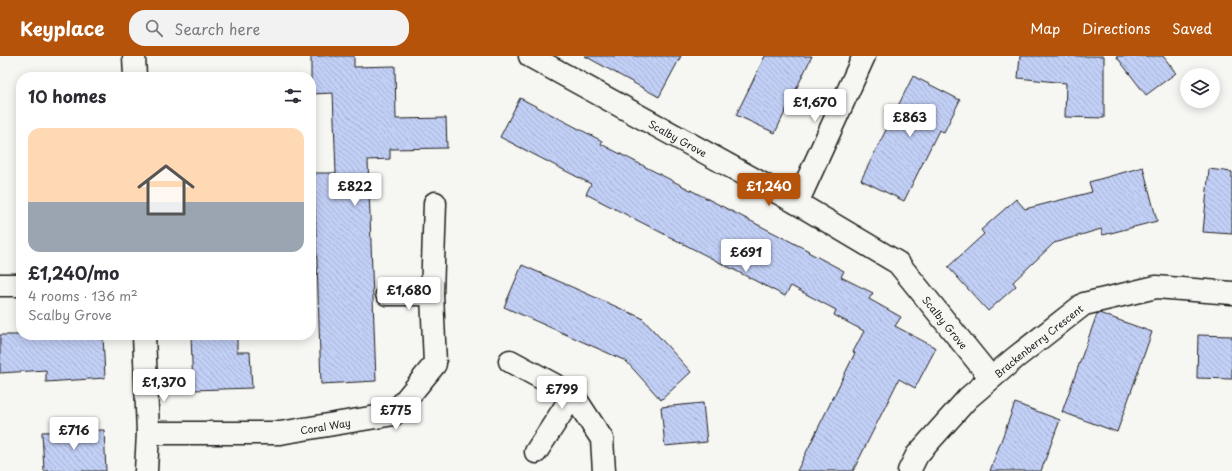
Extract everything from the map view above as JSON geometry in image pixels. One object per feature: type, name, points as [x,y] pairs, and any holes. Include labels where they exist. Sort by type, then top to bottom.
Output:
[{"type":"street","points":[[134,56],[134,72]]},
{"type":"street","name":"Scalby Grove","points":[[530,56],[563,64],[898,263],[991,378]]},
{"type":"street","points":[[797,203],[864,56]]},
{"type":"street","name":"Coral Way","points":[[148,433],[280,433],[394,414],[434,364],[432,294],[434,203]]},
{"type":"street","points":[[0,285],[16,285]]},
{"type":"street","name":"Brackenberry Crescent","points":[[909,471],[917,455],[968,398],[1015,358],[1084,304],[1156,287],[1232,293]]},
{"type":"street","points":[[387,294],[432,294]]},
{"type":"street","points":[[144,340],[148,433],[146,471]]},
{"type":"street","points":[[510,361],[573,395],[602,439],[604,471]]},
{"type":"street","points":[[536,452],[573,395]]},
{"type":"building","points":[[311,56],[354,56],[354,67],[395,66],[396,119],[446,118],[447,148],[390,149],[390,159],[368,160],[376,381],[321,384],[316,233],[316,173],[336,173],[333,93],[316,94],[316,72],[311,72]]},
{"type":"building","points":[[585,56],[681,56],[659,97]]},
{"type":"building","points":[[765,56],[812,56],[775,133],[736,115]]},
{"type":"building","points":[[1020,56],[1104,56],[1104,118],[1065,117],[1066,83],[1018,78]]},
{"type":"building","points":[[1116,56],[1163,56],[1176,73],[1146,95]]},
{"type":"building","points":[[913,76],[960,100],[944,132],[939,130],[904,201],[861,180]]},
{"type":"building","points":[[520,98],[602,141],[601,144],[809,251],[808,252],[844,271],[841,277],[873,293],[869,299],[901,317],[895,326],[936,348],[915,388],[899,379],[853,471],[797,471],[855,353],[853,352],[864,331],[834,315],[836,310],[791,286],[785,296],[586,194],[591,184],[500,137]]},
{"type":"building","points":[[1143,167],[1157,221],[1103,235],[1101,229],[1054,243],[1013,282],[1016,286],[988,311],[948,267],[984,234],[981,230],[1016,199],[1025,209],[1092,192],[1089,182]]},
{"type":"building","points":[[1209,169],[1232,172],[1232,234],[1203,232]]},
{"type":"building","points":[[522,265],[642,318],[691,372],[661,400],[626,361],[504,307]]},
{"type":"building","points":[[1099,313],[1152,332],[1117,432],[1062,412],[1097,314]]},
{"type":"building","points":[[0,335],[16,335],[16,340],[103,340],[105,378],[46,382],[46,370],[0,373]]},
{"type":"building","points":[[1198,335],[1232,336],[1232,379],[1197,378]]},
{"type":"building","points":[[191,340],[237,340],[237,352],[250,352],[252,388],[193,390]]},
{"type":"building","points":[[703,403],[707,442],[665,446],[661,407]]},
{"type":"building","points":[[1015,403],[1060,420],[1041,471],[990,471]]},
{"type":"building","points":[[104,430],[106,471],[44,471],[42,432]]}]
